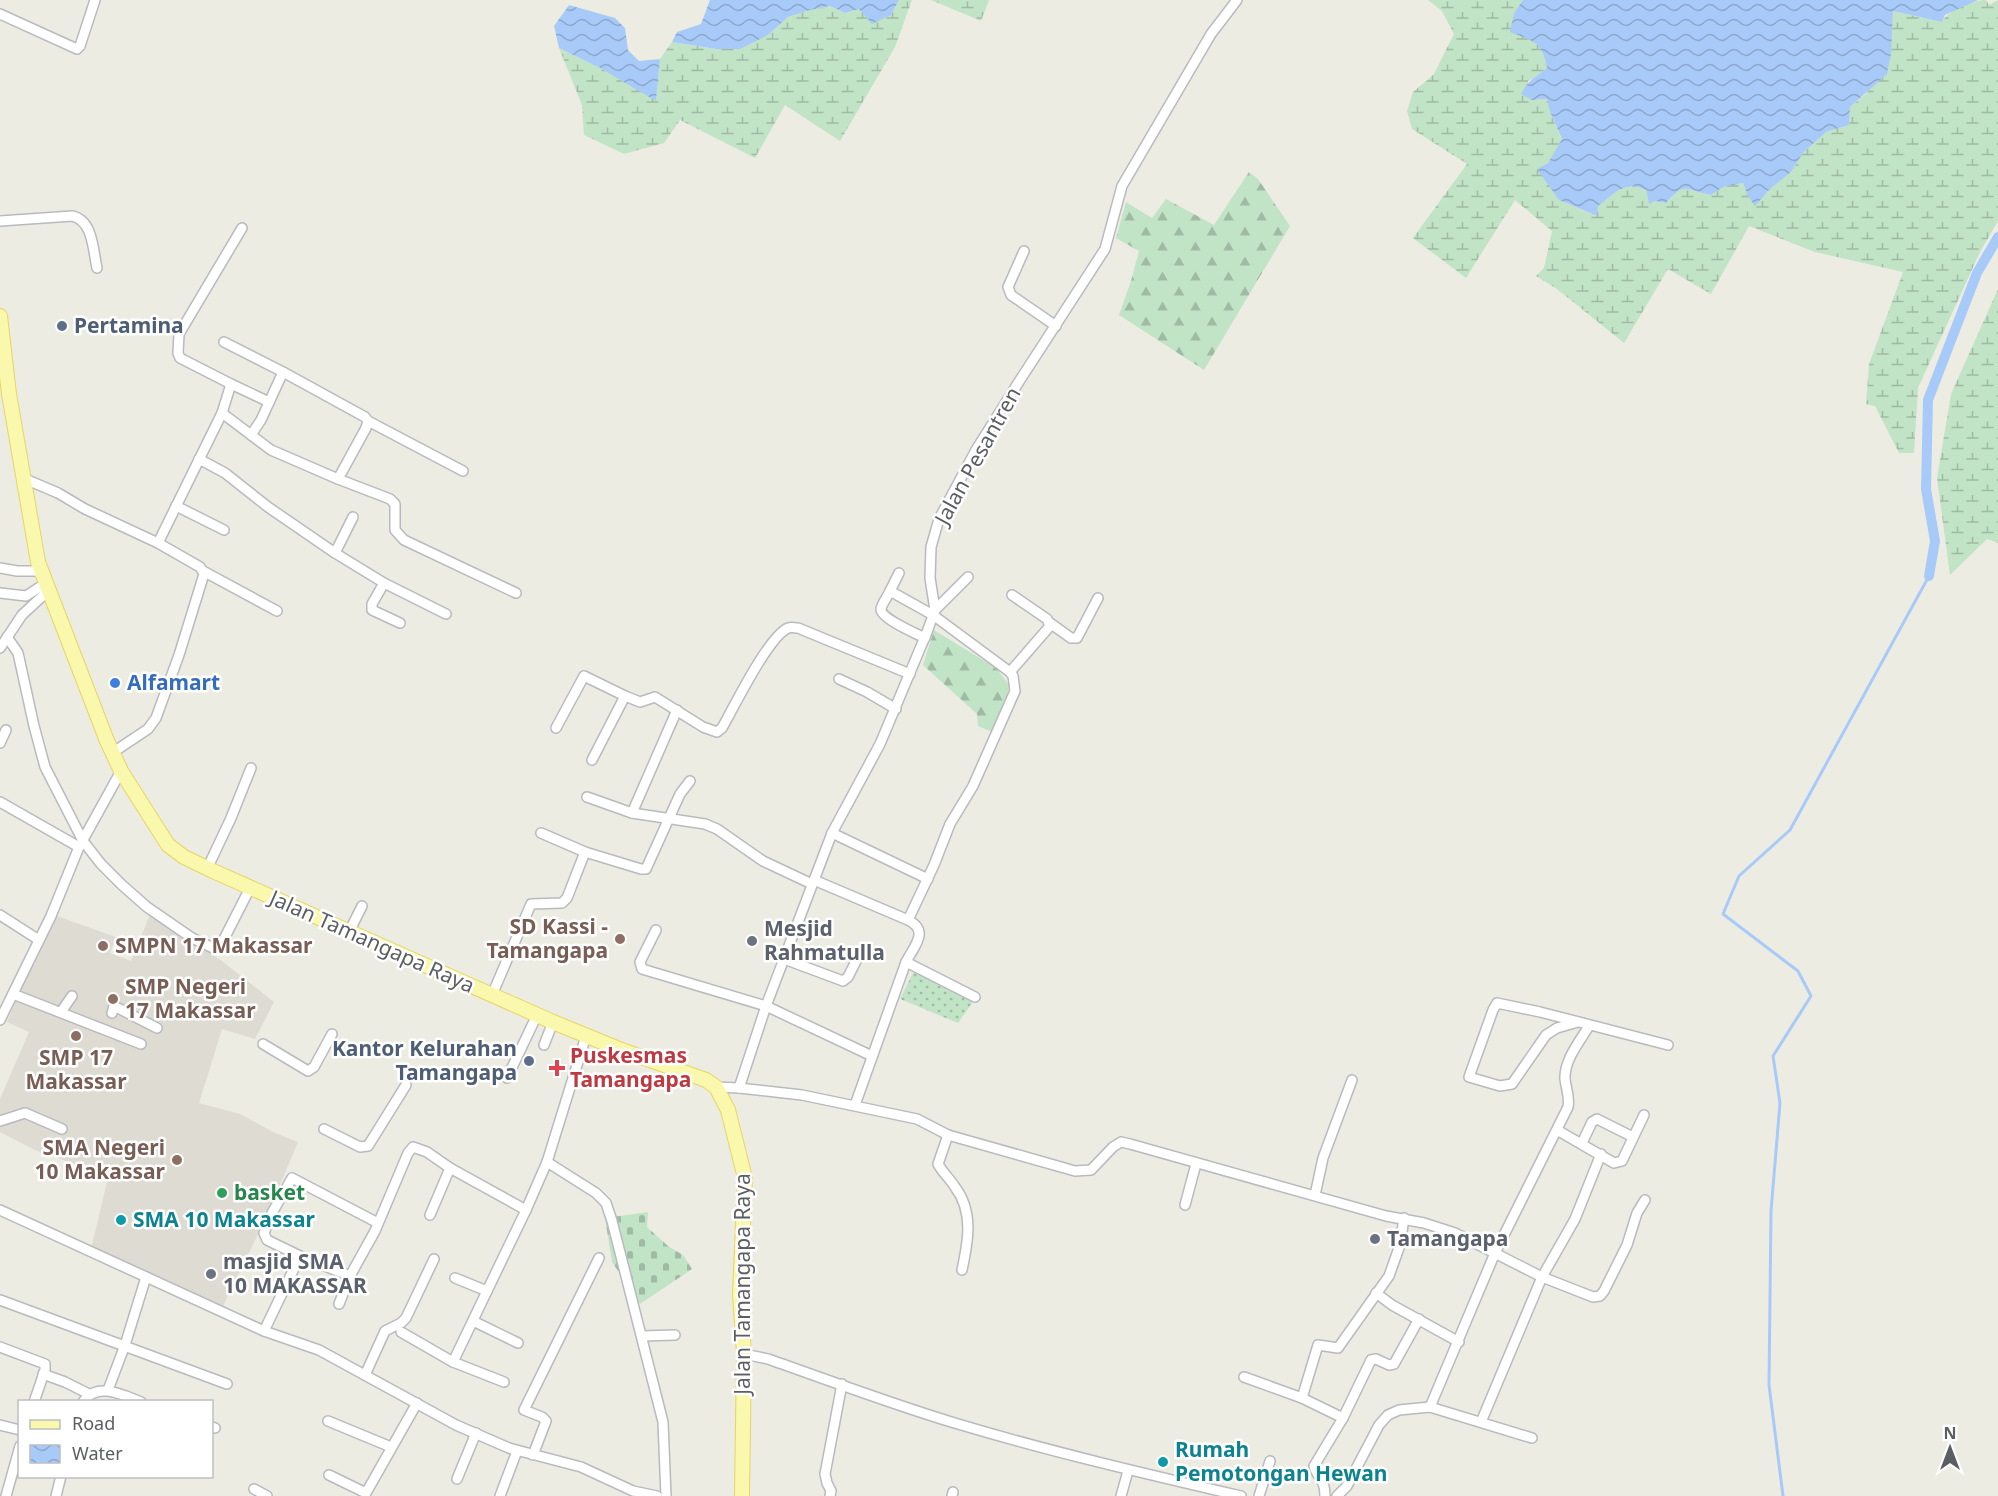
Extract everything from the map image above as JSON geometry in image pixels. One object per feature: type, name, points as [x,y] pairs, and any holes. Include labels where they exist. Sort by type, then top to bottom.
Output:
[{"type":"main road","name":"Jalan Tamangapa Raya","points":[[0,316],[5,395],[25,479],[45,581],[112,753],[168,844],[184,857],[250,888],[553,1022],[706,1080],[716,1088],[728,1110],[745,1178],[740,1294],[744,1354],[742,1496]]},
{"type":"street","points":[[0,14],[77,49],[95,0]]},
{"type":"street","name":"Jalan Pesantren","points":[[739,1088],[766,1006],[832,833],[880,744],[925,638],[934,612],[930,578],[932,547],[939,519],[976,450],[1106,249],[1122,186],[1211,34],[1237,0]]},
{"type":"street","points":[[0,221],[72,216],[80,218],[87,226],[97,268]]},
{"type":"street","points":[[242,228],[179,334],[178,353],[180,358],[269,402]]},
{"type":"street","points":[[1024,251],[1008,287],[1011,296],[1056,326]]},
{"type":"street","points":[[224,342],[284,372],[365,417],[368,421],[463,471]]},
{"type":"street","points":[[251,435],[284,372]]},
{"type":"street","points":[[158,543],[222,413],[231,384]]},
{"type":"street","points":[[222,413],[271,450],[390,499],[395,504],[395,530],[404,540],[516,593]]},
{"type":"street","points":[[338,479],[368,421]]},
{"type":"street","points":[[199,459],[225,473],[268,507],[335,554],[384,583],[446,614]]},
{"type":"street","points":[[25,479],[158,543],[202,571],[277,611]]},
{"type":"street","points":[[176,506],[224,531]]},
{"type":"street","points":[[335,554],[353,517]]},
{"type":"street","points":[[0,568],[17,571],[45,581]]},
{"type":"street","points":[[112,753],[147,729],[156,718],[196,602],[203,576],[202,571]]},
{"type":"street","points":[[898,573],[881,608],[882,614],[925,638]]},
{"type":"street","points":[[934,612],[968,578]]},
{"type":"street","points":[[0,593],[26,596],[45,581]]},
{"type":"street","points":[[0,648],[45,581]]},
{"type":"street","points":[[384,583],[372,604],[372,610],[400,623]]},
{"type":"street","points":[[890,591],[934,612],[1010,672],[1013,676],[1015,691],[973,786],[950,824],[928,879],[908,920]]},
{"type":"street","points":[[1012,595],[1071,638],[1077,638],[1098,598]]},
{"type":"street","points":[[1010,672],[1049,629],[1050,624]]},
{"type":"street","points":[[556,728],[584,676],[640,702],[655,697],[703,727],[717,732],[722,728],[754,670],[786,629],[791,627],[910,674]]},
{"type":"street","points":[[7,637],[18,653],[33,726],[45,767],[81,844]]},
{"type":"street","points":[[839,679],[896,709]]},
{"type":"street","points":[[592,760],[625,696]]},
{"type":"street","points":[[632,813],[677,710]]},
{"type":"street","points":[[0,743],[6,730]]},
{"type":"street","points":[[207,868],[231,818],[251,768]]},
{"type":"street","points":[[0,1020],[51,916],[81,844],[121,771]]},
{"type":"street","points":[[541,833],[585,852],[646,869],[680,794],[690,781]]},
{"type":"street","points":[[587,797],[632,813],[717,829],[763,861],[916,924],[919,934],[918,941],[906,962],[855,1105]]},
{"type":"street","points":[[0,802],[81,844],[147,907],[192,938],[215,949],[222,944],[250,888]]},
{"type":"street","points":[[832,833],[928,879]]},
{"type":"street","points":[[492,995],[531,904],[562,903],[567,898],[585,852]]},
{"type":"street","points":[[349,932],[362,906]]},
{"type":"street","points":[[0,915],[39,940]]},
{"type":"street","points":[[656,930],[640,962],[642,969],[766,1006],[872,1056]]},
{"type":"street","points":[[784,959],[843,981],[848,977],[860,954]]},
{"type":"street","points":[[906,962],[975,997]]},
{"type":"street","points":[[13,994],[141,1044]]},
{"type":"street","points":[[61,1012],[72,996]]},
{"type":"street","points":[[1578,1022],[1564,1025],[1546,1035],[1512,1084],[1500,1086],[1469,1077],[1497,1004],[1578,1022],[1668,1045]]},
{"type":"street","points":[[112,1013],[114,1006],[157,1028]]},
{"type":"street","points":[[507,1078],[537,1015]]},
{"type":"street","points":[[544,1045],[553,1022]]},
{"type":"street","points":[[1430,1407],[1495,1253],[1568,1107],[1570,1098],[1565,1078],[1566,1068],[1589,1026]]},
{"type":"street","points":[[263,1044],[308,1071],[314,1067],[332,1034]]},
{"type":"street","points":[[453,1362],[547,1162],[586,1036]]},
{"type":"street","points":[[1315,1195],[1323,1158],[1352,1080]]},
{"type":"street","points":[[324,1129],[360,1147],[368,1146],[406,1085]]},
{"type":"street","points":[[716,1088],[739,1088],[802,1095],[917,1119],[948,1135],[1075,1171],[1091,1170],[1113,1147],[1121,1142],[1455,1233],[1542,1277],[1593,1297],[1600,1296],[1604,1291],[1627,1245],[1637,1213],[1645,1200]]},
{"type":"street","points":[[0,1121],[25,1113],[62,1129]]},
{"type":"street","points":[[1557,1131],[1614,1162],[1618,1162],[1622,1161],[1644,1115]]},
{"type":"street","points":[[1582,1143],[1592,1122],[1598,1119],[1633,1137]]},
{"type":"street","points":[[948,1135],[938,1164],[957,1189],[968,1218],[969,1237],[962,1270]]},
{"type":"street","points":[[339,1304],[350,1276],[378,1223],[410,1149],[413,1147],[427,1152],[450,1168],[526,1210]]},
{"type":"street","points":[[1481,1422],[1542,1277],[1575,1219],[1601,1154]]},
{"type":"street","points":[[547,1162],[596,1193],[606,1203],[663,1422],[666,1496]]},
{"type":"street","points":[[1185,1205],[1196,1164]]},
{"type":"street","points":[[430,1215],[450,1168]]},
{"type":"street","points":[[350,1276],[300,1256],[264,1237],[272,1213],[292,1178],[378,1223]]},
{"type":"street","points":[[0,1210],[264,1331],[319,1350],[456,1425],[517,1451],[581,1467],[625,1488],[657,1496]]},
{"type":"street","points":[[1302,1398],[1317,1346],[1321,1344],[1338,1348],[1389,1276],[1404,1218]]},
{"type":"street","points":[[264,1331],[300,1256]]},
{"type":"street","points":[[533,1455],[546,1421],[524,1410],[599,1258]]},
{"type":"street","points":[[365,1375],[385,1331],[406,1318],[434,1259]]},
{"type":"street","points":[[108,1390],[146,1277]]},
{"type":"street","points":[[455,1278],[487,1291]]},
{"type":"street","points":[[1377,1293],[1392,1305],[1459,1342]]},
{"type":"street","points":[[0,1300],[227,1384]]},
{"type":"street","points":[[1325,1496],[1325,1484],[1314,1466],[1342,1418],[1371,1360],[1376,1359],[1389,1365],[1394,1364],[1419,1319]]},
{"type":"street","points":[[473,1321],[518,1343]]},
{"type":"street","points":[[401,1332],[453,1362],[504,1382]]},
{"type":"street","points":[[642,1336],[675,1335]]},
{"type":"street","points":[[0,1347],[43,1363],[46,1367],[34,1400]]},
{"type":"street","points":[[744,1354],[768,1359],[955,1423],[1128,1470],[1241,1496]]},
{"type":"street","points":[[43,1374],[65,1382],[86,1398],[108,1390],[138,1400]]},
{"type":"street","points":[[1244,1377],[1302,1398],[1342,1418]]},
{"type":"street","points":[[841,1496],[831,1493],[825,1474],[842,1384]]},
{"type":"street","points":[[329,1475],[365,1494],[417,1403]]},
{"type":"street","points":[[1338,1496],[1347,1486],[1379,1425],[1388,1415],[1399,1410],[1430,1407],[1532,1438]]},
{"type":"street","points":[[328,1420],[391,1446]]},
{"type":"street","points":[[0,1425],[18,1430]]},
{"type":"street","points":[[457,1479],[476,1433]]},
{"type":"street","points":[[500,1496],[517,1451]]},
{"type":"street","points":[[4,1493],[18,1452]]},
{"type":"street","points":[[1258,1496],[1270,1461]]},
{"type":"street","points":[[1121,1496],[1128,1470]]},
{"type":"street","points":[[56,1496],[60,1478]]},
{"type":"street","points":[[254,1489],[267,1496]]},
{"type":"shaded area","points":[[151,912],[218,958],[274,1002],[255,1039],[222,1029],[199,1103],[240,1114],[275,1133],[298,1142],[265,1220],[222,1308],[91,1249],[109,1174],[35,1150],[0,1132],[0,1099],[29,1032],[7,1022],[51,914],[116,937],[110,953],[131,961]]},
{"type":"green space","points":[[899,0],[912,0],[895,47],[840,141],[785,105],[755,158],[680,120],[664,143],[624,154],[584,135],[582,105],[559,48],[656,100],[660,59],[672,42],[716,49],[768,35],[788,17],[810,10],[830,6],[845,13],[859,9],[891,15]]},
{"type":"green space","points":[[931,0],[989,0],[981,21]]},
{"type":"green space","points":[[1428,0],[1523,0],[1514,13],[1511,32],[1536,43],[1545,59],[1547,68],[1528,81],[1532,100],[1548,99],[1550,112],[1562,140],[1548,163],[1559,200],[1596,216],[1598,206],[1620,189],[1632,186],[1646,190],[1649,203],[1655,201],[1666,203],[1682,189],[1711,195],[1722,187],[1743,183],[1748,196],[1755,205],[1791,172],[1803,153],[1826,132],[1849,125],[1850,107],[1867,93],[1892,28],[1893,11],[1942,22],[1955,10],[1968,4],[1986,0],[1989,5],[1998,0],[1998,221],[1980,252],[1918,388],[1914,453],[1899,453],[1875,406],[1866,404],[1869,364],[1903,272],[1815,252],[1749,226],[1711,294],[1668,269],[1624,343],[1557,289],[1536,276],[1544,268],[1552,231],[1515,200],[1466,278],[1413,238],[1467,164],[1412,129],[1407,111],[1413,92],[1434,74],[1454,34],[1442,11]]},
{"type":"green space","points":[[1249,172],[1258,179],[1290,226],[1204,370],[1119,315],[1139,251],[1116,238],[1126,202],[1152,218],[1166,199],[1214,225]]},
{"type":"green space","points":[[1998,289],[1998,543],[1987,539],[1950,575],[1937,478],[1951,394]]},
{"type":"green space","points":[[934,630],[996,668],[1009,685],[1007,699],[992,732],[978,726],[977,714],[923,665]]},
{"type":"green space","points":[[916,967],[975,999],[958,1023],[900,999]]},
{"type":"green space","points":[[648,1212],[647,1227],[668,1246],[683,1255],[692,1269],[640,1304],[612,1262],[605,1218]]},
{"type":"water","points":[[710,0],[899,0],[891,15],[872,24],[859,9],[845,13],[830,6],[810,10],[788,17],[768,35],[740,49],[716,49],[672,42],[677,32],[701,24]]},
{"type":"water","points":[[1523,0],[1978,0],[1945,15],[1942,22],[1893,11],[1891,54],[1887,74],[1850,107],[1849,125],[1826,132],[1803,153],[1791,172],[1769,190],[1755,206],[1743,183],[1723,187],[1711,195],[1682,189],[1666,203],[1655,201],[1649,204],[1646,190],[1632,186],[1620,189],[1598,206],[1597,216],[1559,200],[1537,169],[1548,163],[1562,139],[1547,99],[1532,100],[1521,94],[1530,82],[1547,68],[1545,59],[1536,44],[1510,32],[1514,13]]},
{"type":"water","points":[[569,5],[615,18],[625,28],[628,50],[639,61],[660,59],[656,101],[600,68],[559,48],[554,26]]},
{"type":"waterway","points":[[1929,576],[1935,541],[1926,489],[1928,400],[1977,273],[1998,237]]},
{"type":"waterway","points":[[1783,1496],[1769,1385],[1771,1211],[1780,1103],[1773,1056],[1811,996],[1798,971],[1723,914],[1739,876],[1790,830],[1929,576]]},
{"type":"place","name":"Pertamina","points":[[62,326]]},
{"type":"place","name":"Alfamart","points":[[115,683]]},
{"type":"place","name":"SD Kassi - Tamangapa","points":[[620,939]]},
{"type":"place","name":"Mesjid Rahmatulla","points":[[752,941]]},
{"type":"place","name":"SMPN 17 Makassar","points":[[103,946]]},
{"type":"place","name":"SMP Negeri 17 Makassar","points":[[113,999]]},
{"type":"place","name":"SMP 17 Makassar","points":[[76,1036]]},
{"type":"place","name":"Kantor Kelurahan Tamangapa","points":[[529,1061]]},
{"type":"place","name":"Puskesmas Tamangapa","points":[[557,1068]]},
{"type":"place","name":"SMA Negeri 10 Makassar","points":[[177,1160]]},
{"type":"place","name":"basket","points":[[222,1193]]},
{"type":"place","name":"SMA 10 Makassar","points":[[121,1220]]},
{"type":"place","name":"Tamangapa","points":[[1375,1239]]},
{"type":"place","name":"masjid SMA 10 MAKASSAR","points":[[211,1274]]},
{"type":"place","name":"Rumah Pemotongan Hewan","points":[[1163,1462]]}]
